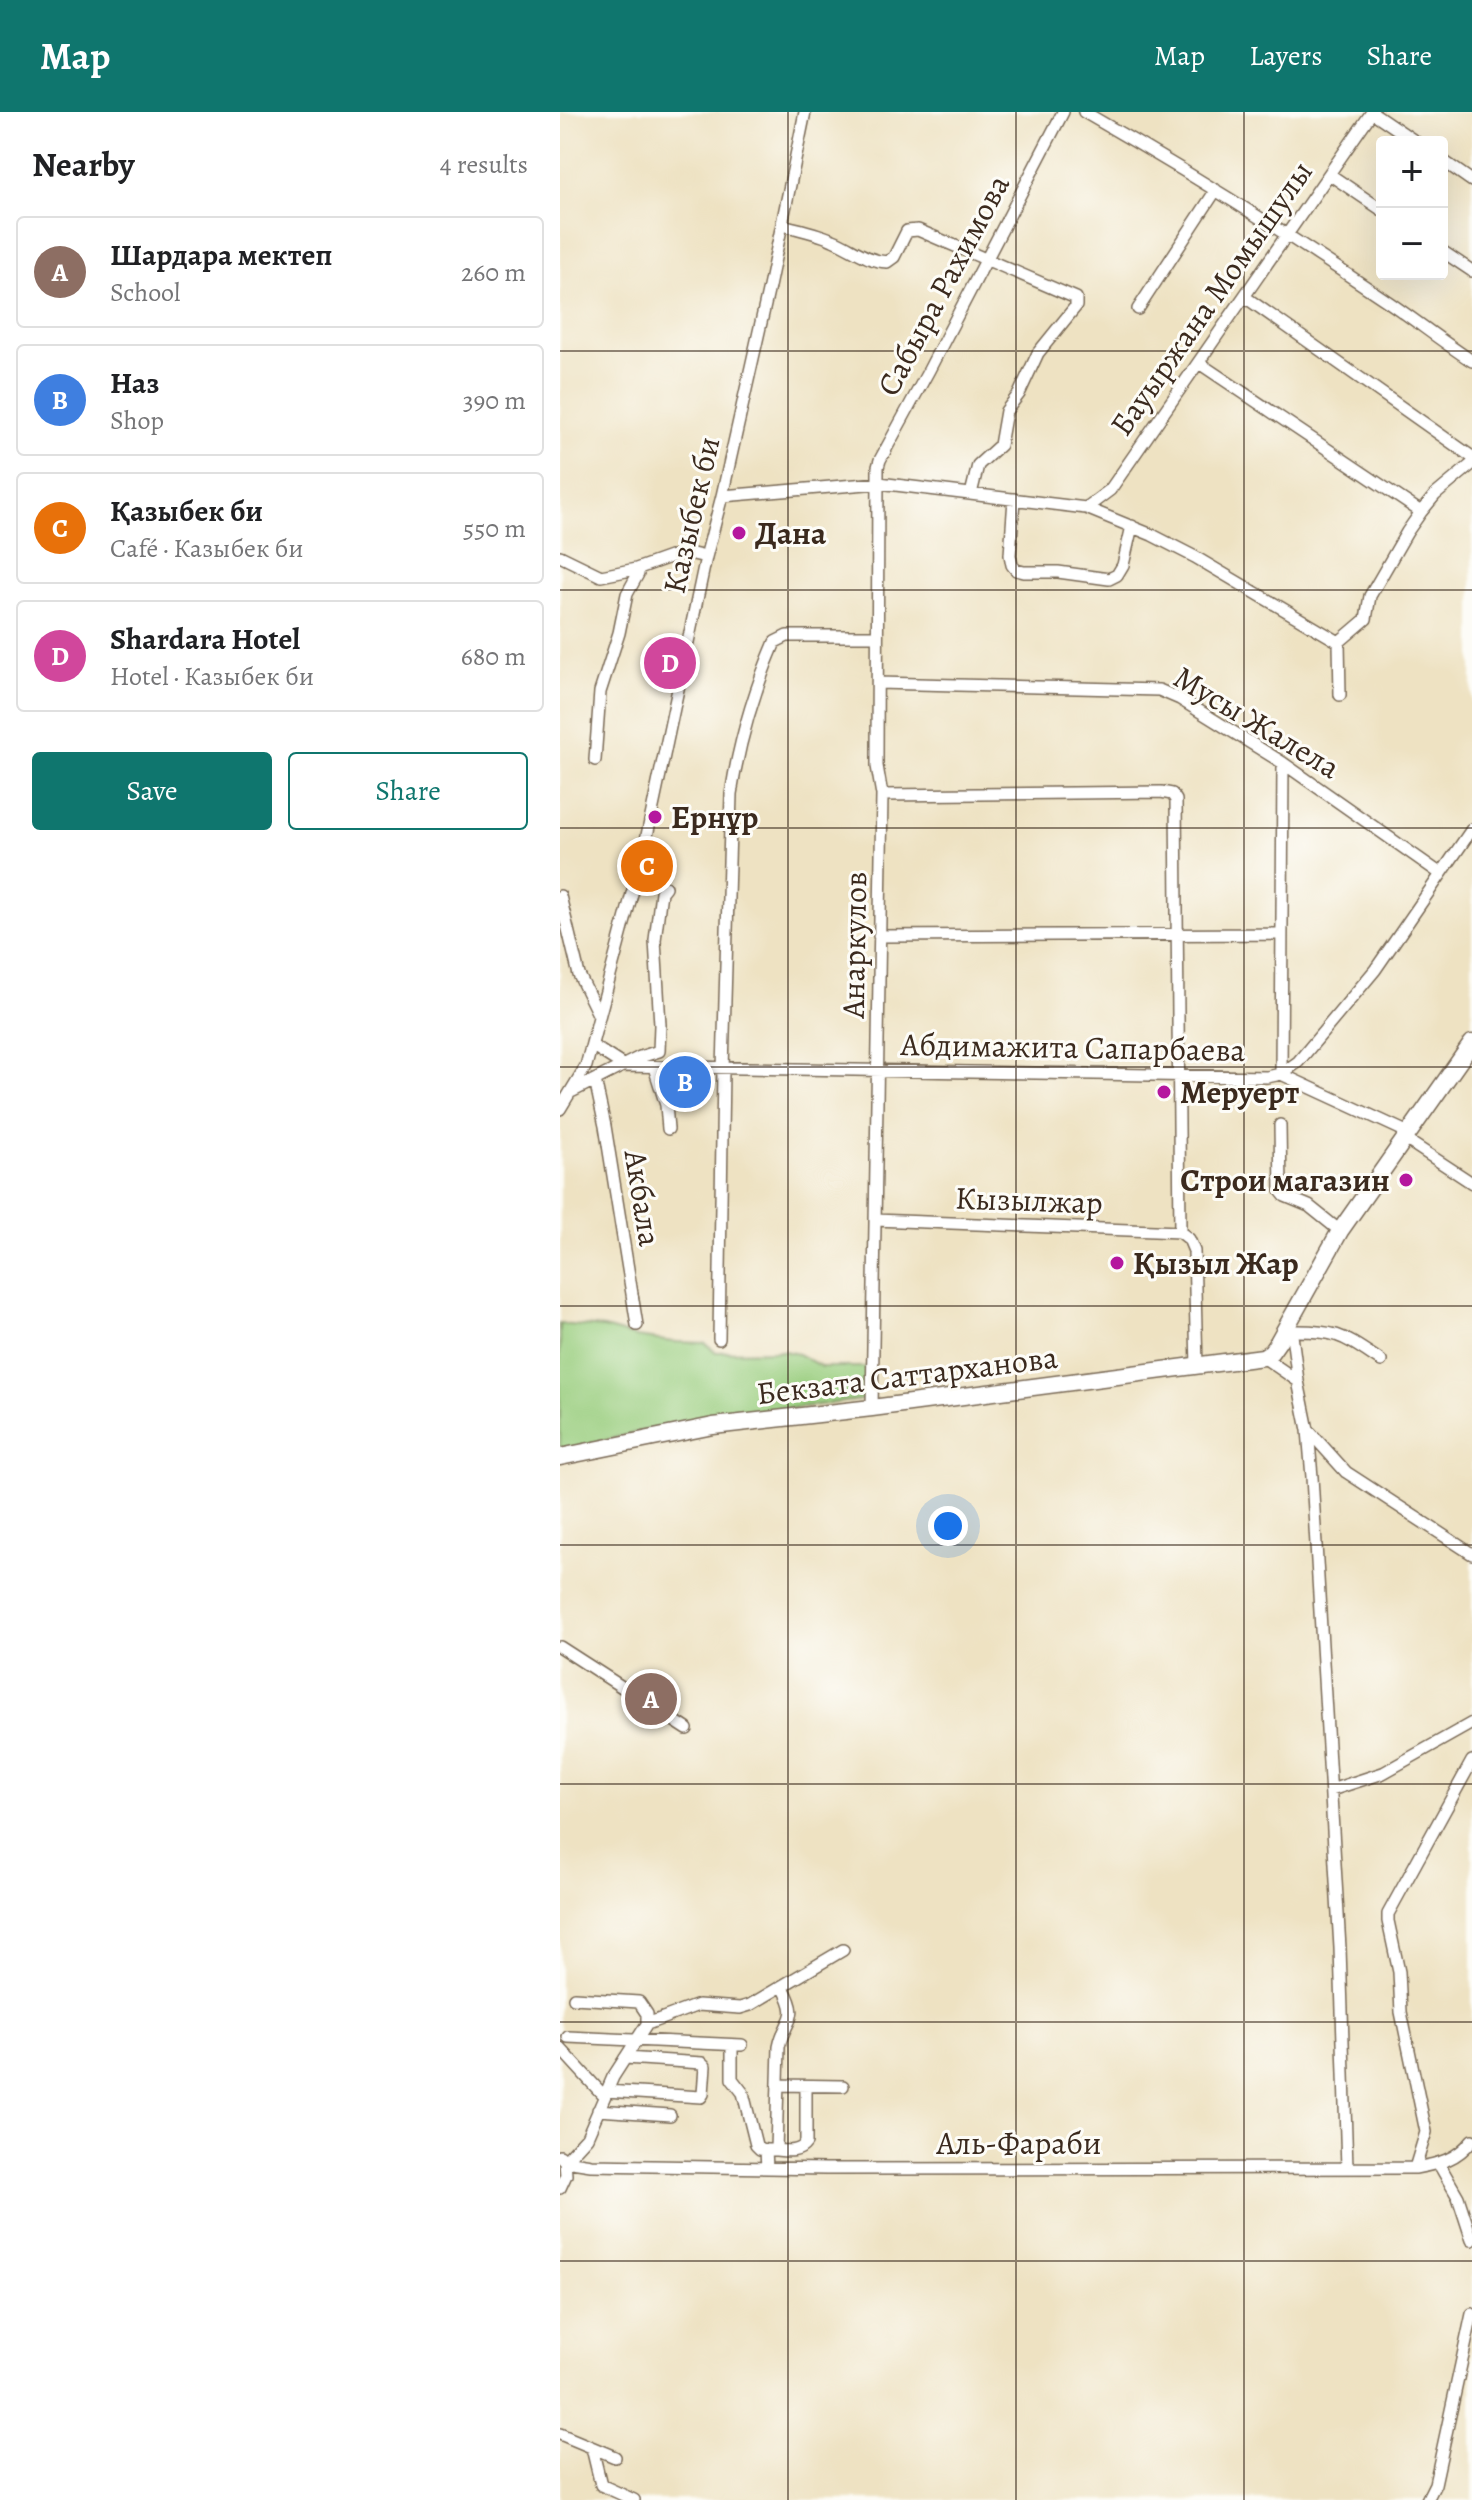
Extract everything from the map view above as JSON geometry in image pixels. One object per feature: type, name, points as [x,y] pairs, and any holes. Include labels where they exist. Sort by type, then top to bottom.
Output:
[{"type":"street","name":"Казыбек би","points":[[560,1109],[586,1066],[593,1046],[645,845],[805,112]]},
{"type":"street","name":"Сабыра Рахимова","points":[[879,483],[880,460],[1063,112]]},
{"type":"street","points":[[1084,112],[1287,235],[1472,361]]},
{"type":"street","points":[[1372,112],[1407,136]]},
{"type":"street","name":"Бауыржана Момышулы","points":[[1086,508],[1110,490],[1372,112]]},
{"type":"street","points":[[1448,164],[1472,181]]},
{"type":"street","points":[[1329,174],[1379,208]]},
{"type":"street","points":[[1138,309],[1216,190]]},
{"type":"street","points":[[782,225],[819,234],[880,262],[894,257],[907,231],[918,230],[1072,295],[1077,302],[1038,353],[1019,394],[1006,411],[1000,445],[978,465],[971,494]]},
{"type":"street","points":[[1448,255],[1472,271]]},
{"type":"street","points":[[1245,297],[1472,457]]},
{"type":"street","points":[[1199,363],[1421,512]]},
{"type":"street","points":[[1339,642],[1366,619],[1370,596],[1421,512],[1435,495],[1472,464]]},
{"type":"street","points":[[722,496],[879,483],[1086,508],[1132,526],[1195,557],[1339,642]]},
{"type":"street","name":"Анаркулов","points":[[872,1408],[882,795],[877,766],[879,483]]},
{"type":"street","points":[[1014,499],[1010,555],[1016,570],[1024,572],[1058,572],[1109,579],[1117,575],[1123,565],[1132,526]]},
{"type":"street","points":[[560,556],[601,576],[636,569],[684,552],[706,557]]},
{"type":"street","points":[[595,760],[600,692],[619,633],[627,594],[638,574],[636,569]]},
{"type":"street","points":[[719,1339],[731,794],[737,759],[751,706],[775,642],[787,636],[877,636]]},
{"type":"street","points":[[1339,642],[1340,695]]},
{"type":"street","name":"Мусы Жалела","points":[[878,683],[1159,690],[1180,699],[1283,763],[1441,874]]},
{"type":"street","points":[[1281,1074],[1283,763]]},
{"type":"street","points":[[882,795],[1161,792],[1172,794],[1176,800],[1180,1232],[1189,1239],[1194,1251],[1197,1367]]},
{"type":"street","name":"Абдимажита Сапарбаева","points":[[624,1066],[1267,1077],[1281,1074],[1298,1062],[1375,970],[1472,829]]},
{"type":"street","points":[[572,1091],[661,1048],[655,940],[661,892],[665,887]]},
{"type":"street","points":[[560,896],[579,975],[599,1016]]},
{"type":"street","points":[[879,936],[1280,934]]},
{"type":"street","points":[[1298,1381],[1263,1357],[1271,1352],[1286,1331],[1340,1231],[1472,1043]]},
{"type":"street","points":[[593,1046],[624,1066]]},
{"type":"street","points":[[654,1067],[666,1105],[668,1129]]},
{"type":"street","name":"Абдимажита Сапарбаева","points":[[1281,1074],[1407,1136],[1472,1183]]},
{"type":"street","name":"Акбала","points":[[595,1080],[608,1141],[637,1325]]},
{"type":"street","points":[[1280,1125],[1281,1191],[1285,1196],[1309,1206],[1340,1231]]},
{"type":"street","name":"Кызылжар","points":[[875,1220],[1180,1232]]},
{"type":"street","points":[[1286,1331],[1323,1330],[1337,1334],[1381,1361]]},
{"type":"street","points":[[1286,1331],[1308,1430],[1345,2052],[1347,2168]]},
{"type":"street","name":"Бекзата Саттарханова","points":[[560,1457],[713,1426],[1263,1357]]},
{"type":"street","points":[[1308,1430],[1346,1472],[1472,1554]]},
{"type":"street","points":[[560,1647],[687,1729]]},
{"type":"street","points":[[1331,1790],[1383,1773],[1472,1723]]},
{"type":"street","points":[[1415,2168],[1426,2132],[1401,2012],[1399,1972],[1388,1914],[1472,1761]]},
{"type":"street","points":[[647,2024],[698,2005],[740,2008],[750,2005],[843,1950]]},
{"type":"street","points":[[767,2168],[778,2085],[780,2039],[792,2017],[792,2003],[783,1987]]},
{"type":"street","points":[[560,2188],[566,2175],[563,2159],[587,2137],[605,2094],[647,2024],[647,2014],[639,2002],[574,1998]]},
{"type":"street","points":[[568,2037],[737,2045],[732,2079],[743,2093],[756,2145],[760,2149],[795,2150],[806,2143],[806,2086]]},
{"type":"street","points":[[560,2048],[605,2094],[701,2097],[703,2094],[705,2066],[702,2063],[625,2058]]},
{"type":"street","points":[[778,2085],[843,2086]]},
{"type":"street","points":[[598,2110],[670,2115]]},
{"type":"street","name":"Аль-Фараби","points":[[563,2159],[591,2165],[767,2168],[1415,2168],[1439,2164],[1462,2152],[1472,2140]]},
{"type":"street","points":[[1439,2164],[1458,2197],[1472,2240]]},
{"type":"street","points":[[1427,2500],[1435,2484],[1472,2314]]},
{"type":"street","points":[[560,2434],[615,2457]]},
{"type":"street","points":[[592,2448],[601,2485],[634,2500]]},
{"type":"green space","points":[[560,1324],[604,1328],[636,1337],[673,1342],[705,1343],[716,1352],[784,1351],[798,1354],[822,1367],[866,1367],[868,1399],[736,1415],[646,1430],[560,1452]]},
{"type":"place","name":"Дана","points":[[739,533]]},
{"type":"place","name":"Shardara Hotel","points":[[670,663]]},
{"type":"place","name":"Ернұр","points":[[655,817]]},
{"type":"place","name":"Қазыбек би","points":[[647,866]]},
{"type":"place","name":"Наз","points":[[685,1082]]},
{"type":"place","name":"Меруерт","points":[[1164,1092]]},
{"type":"place","name":"Строи магазин","points":[[1406,1180]]},
{"type":"place","name":"Қызыл Жар","points":[[1117,1263]]},
{"type":"place","name":"Шардара мектеп","points":[[651,1699]]}]
